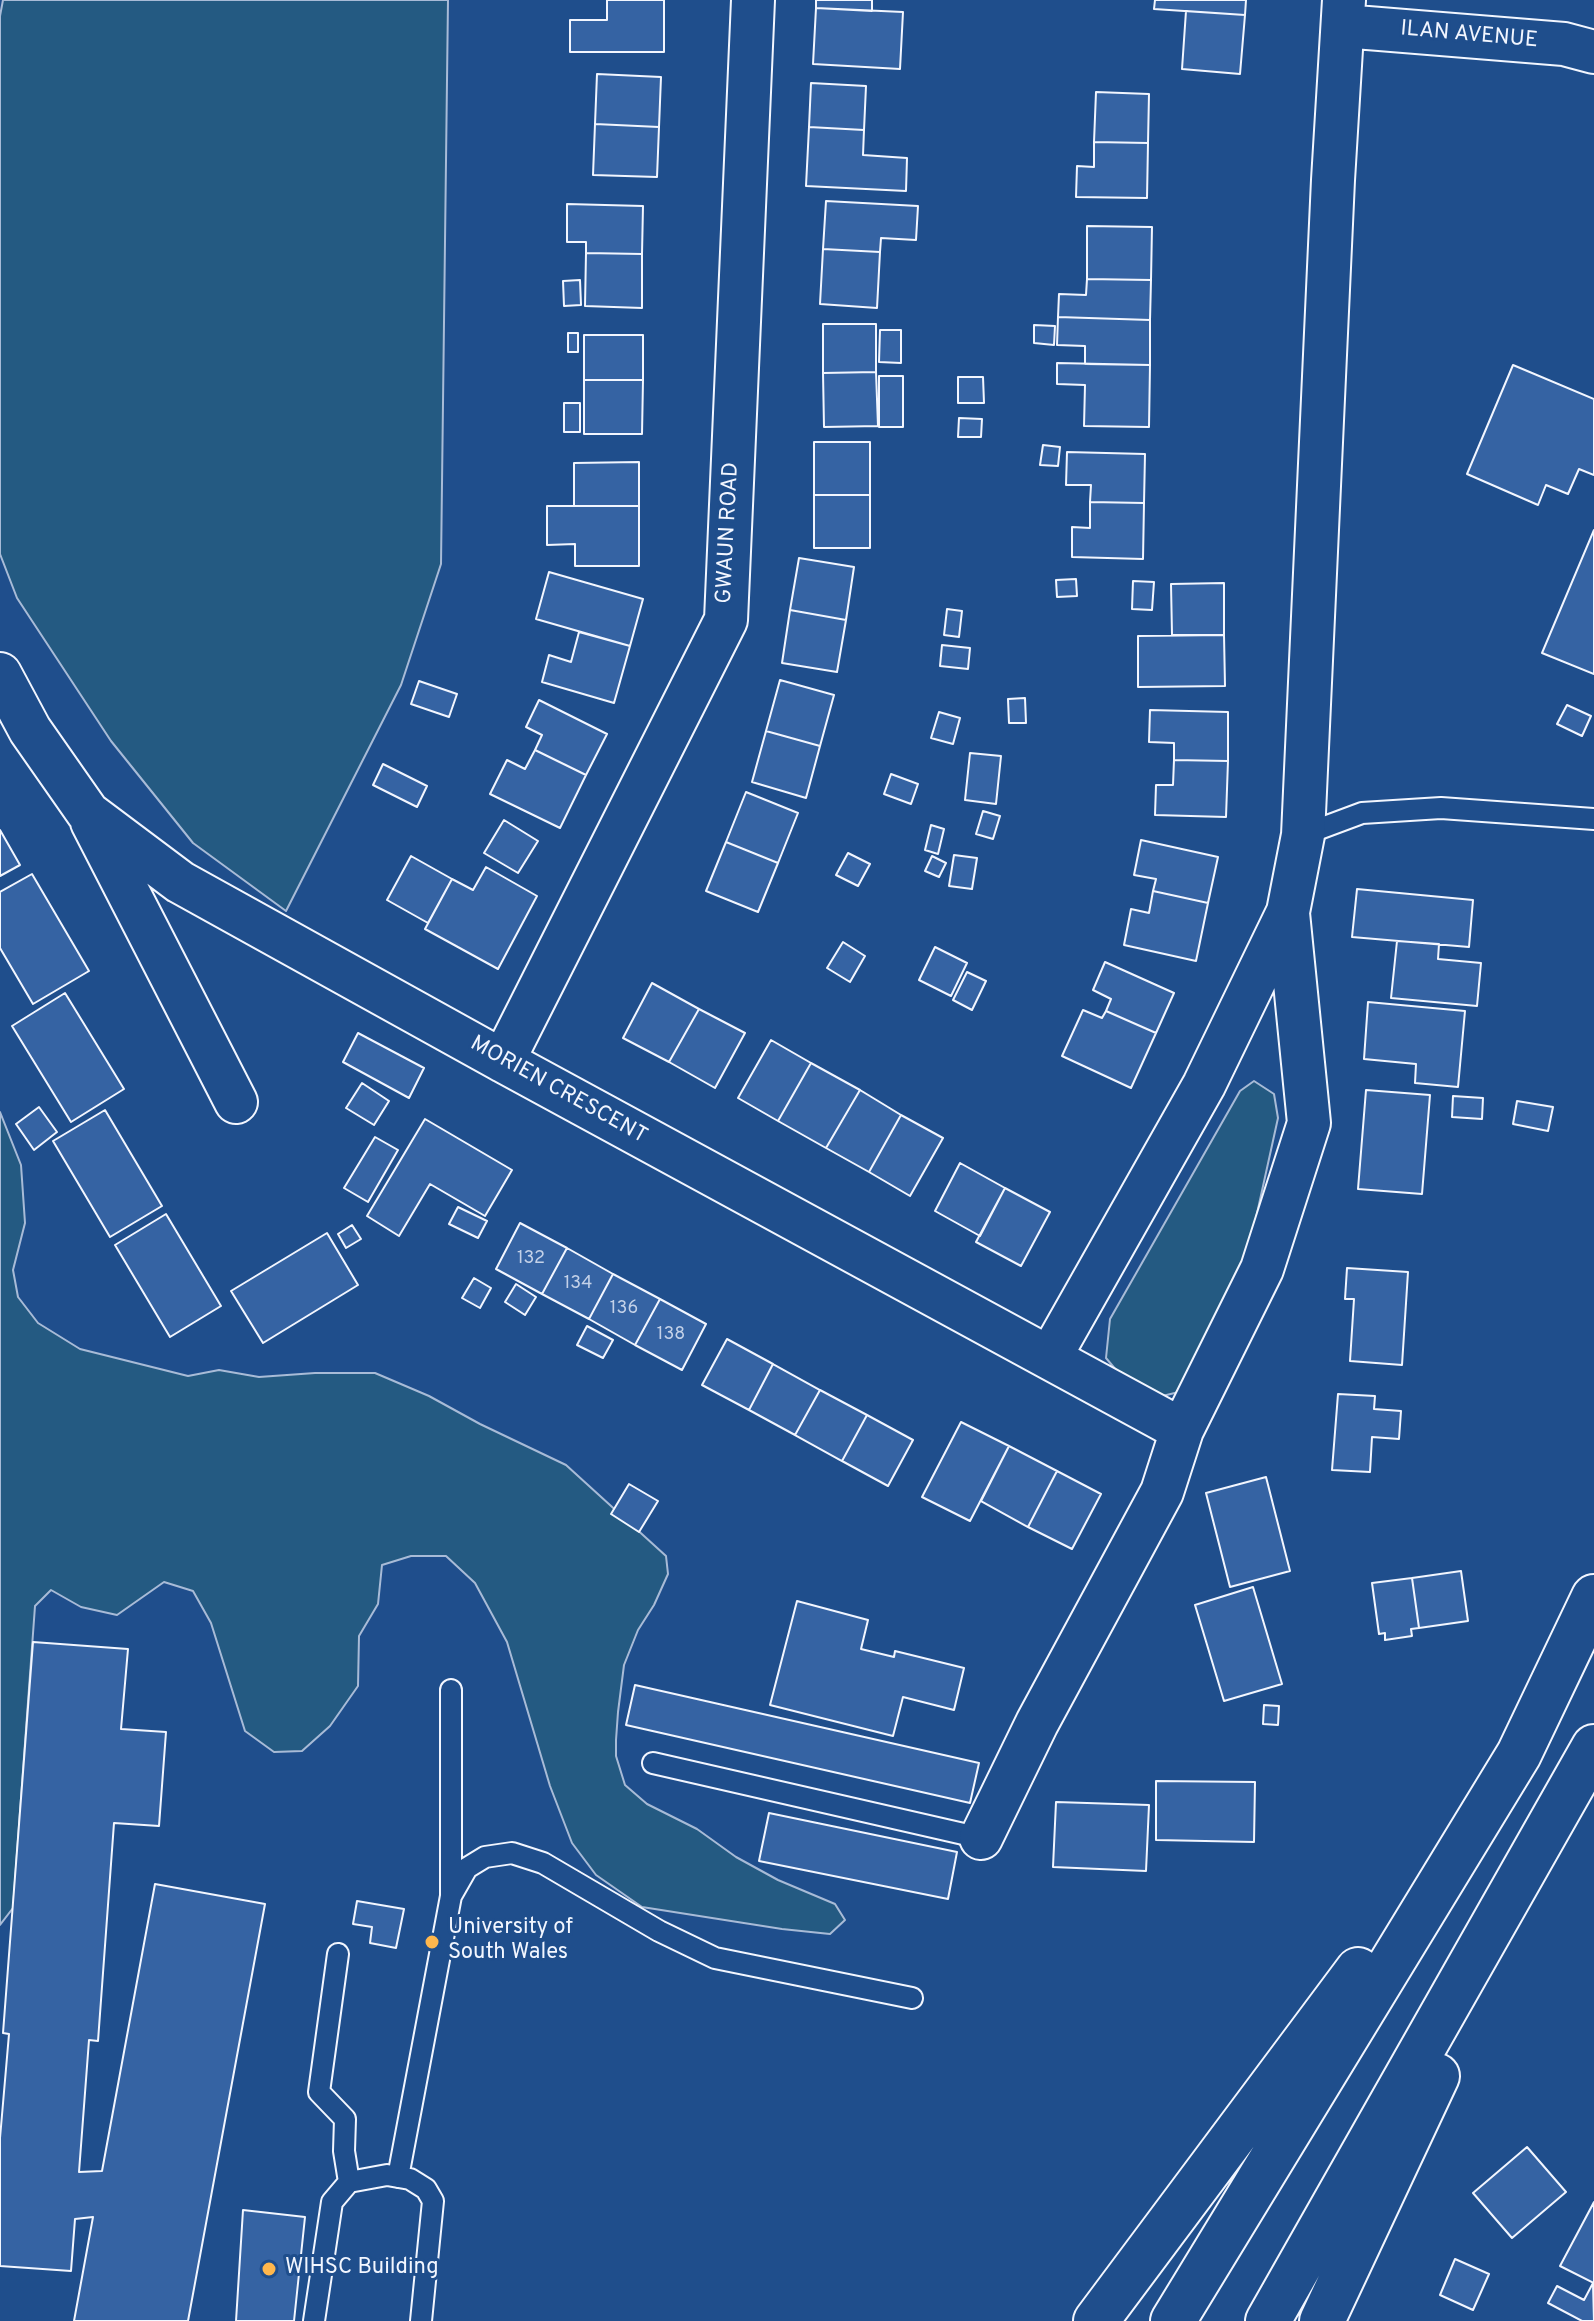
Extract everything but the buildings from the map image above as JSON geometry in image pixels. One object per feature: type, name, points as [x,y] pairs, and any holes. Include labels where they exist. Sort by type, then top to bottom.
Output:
[{"type":"highway","points":[[1173,2321],[1519,1754],[1594,1597]]},
{"type":"highway","points":[[1096,2321],[1519,1754]]},
{"type":"highway","points":[[1268,2321],[1585,1762]]},
{"type":"highway","points":[[1322,2321],[1585,1762]]},
{"type":"street","name":"GWAUN ROAD","points":[[503,1061],[726,620],[753,0]]},
{"type":"street","name":"ILAN AVENUE","points":[[1288,912],[1303,835],[1343,13],[1564,44],[1594,52]]},
{"type":"street","name":"MORIEN CRESCENT","points":[[0,674],[30,730],[88,813],[180,882],[1182,1430]]},
{"type":"street","points":[[88,813],[236,1102]]},
{"type":"street","points":[[1050,1357],[1204,1085],[1288,912]]},
{"type":"street","points":[[981,1838],[1037,1723],[1162,1492],[1182,1430],[1262,1269],[1309,1123],[1288,912]]},
{"type":"lane","points":[[1303,835],[1362,813],[1441,808],[1594,819]]},
{"type":"lane","points":[[398,2177],[451,1896],[451,1690]]},
{"type":"lane","points":[[653,1763],[981,1838]]},
{"type":"lane","points":[[451,1896],[467,1868],[485,1857],[512,1853],[543,1863],[659,1931],[715,1958],[912,1998]]},
{"type":"lane","points":[[338,1954],[319,2092],[345,2119],[344,2151],[349,2182]]},
{"type":"lane","points":[[314,2321],[332,2202],[349,2182],[387,2175],[410,2179],[426,2189],[433,2201],[421,2321]]},
{"type":"shaded area","points":[[3,0],[448,0],[441,564],[401,685],[286,911],[193,843],[111,741],[17,598],[0,554],[0,16]]},
{"type":"shaded area","points":[[1254,1081],[1274,1094],[1278,1118],[1245,1268],[1183,1391],[1154,1398],[1127,1383],[1106,1358],[1110,1319],[1240,1091]]},
{"type":"shaded area","points":[[0,1112],[21,1165],[25,1223],[13,1270],[18,1297],[38,1323],[80,1349],[188,1376],[219,1370],[259,1377],[375,1373],[429,1396],[566,1465],[666,1556],[668,1574],[638,1630],[624,1665],[616,1756],[625,1785],[647,1804],[697,1829],[736,1857],[778,1880],[835,1904],[845,1920],[830,1934],[642,1907],[596,1875],[572,1843],[550,1786],[507,1642],[475,1583],[446,1556],[411,1556],[382,1565],[378,1604],[359,1636],[358,1686],[330,1726],[302,1751],[274,1752],[245,1731],[211,1623],[193,1591],[164,1582],[117,1615],[81,1607],[51,1590],[35,1606],[13,1908],[0,1925]]},
{"type":"place","name":"University of South Wales","points":[[432,1942]]},
{"type":"place","name":"WIHSC Building","points":[[269,2269]]}]
